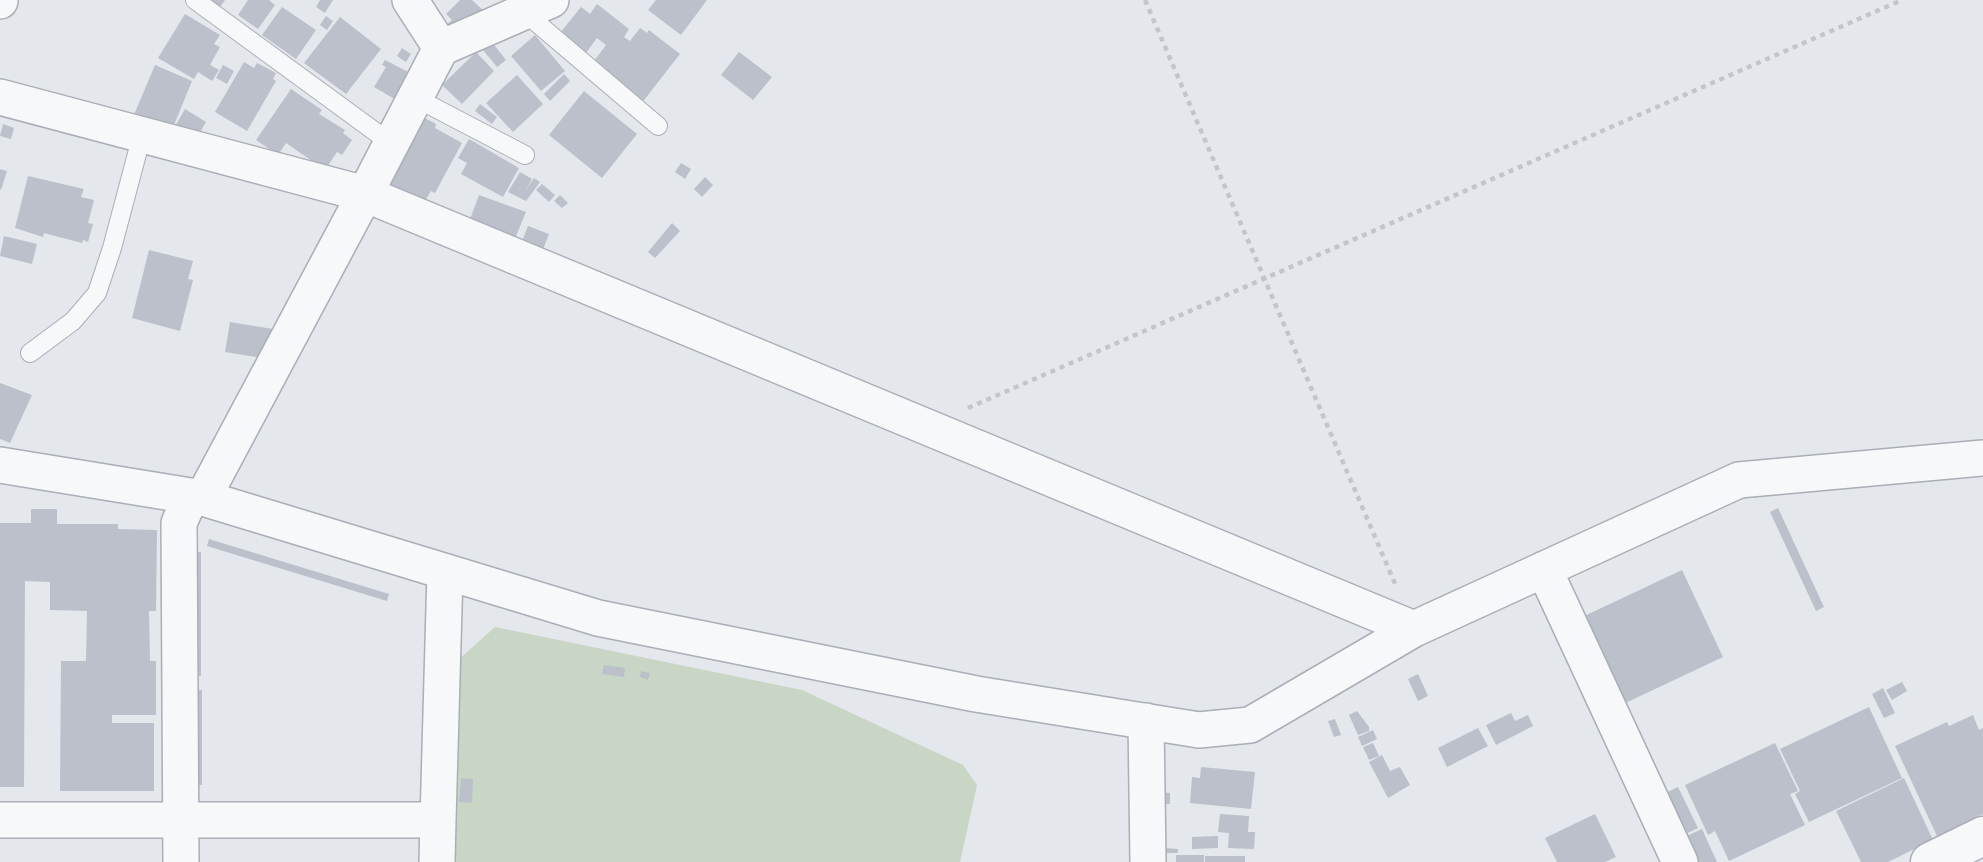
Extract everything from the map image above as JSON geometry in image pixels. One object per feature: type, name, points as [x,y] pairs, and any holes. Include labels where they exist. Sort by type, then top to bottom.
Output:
[{"type":"street","points":[[410,0],[441,48]]},
{"type":"street","points":[[181,862],[179,523],[197,497],[365,194],[441,48],[538,6]]},
{"type":"street","points":[[0,97],[365,194],[1414,629]]},
{"type":"street","points":[[0,465],[197,497],[598,618],[975,694],[1199,730],[1250,725],[1414,629],[1740,481],[1983,458]]},
{"type":"street","points":[[1544,569],[1680,862]]},
{"type":"street","points":[[437,862],[445,572]]},
{"type":"street","points":[[1146,721],[1148,862]]},
{"type":"street","points":[[0,820],[438,820]]},
{"type":"street","points":[[1930,862],[1983,836]]},
{"type":"lane","points":[[195,0],[392,144]]},
{"type":"lane","points":[[538,6],[658,126]]},
{"type":"lane","points":[[416,98],[525,155]]},
{"type":"lane","points":[[30,354],[73,321],[97,293],[112,248],[142,135]]},
{"type":"path","points":[[1145,0],[1414,629]]},
{"type":"path","points":[[926,426],[1902,0]]},
{"type":"green space","points":[[495,627],[802,690],[963,765],[977,785],[960,862],[451,862],[458,660]]},
{"type":"building","points":[[209,0],[225,0],[220,7]]},
{"type":"building","points":[[248,0],[269,0],[275,5],[258,29],[238,15]]},
{"type":"building","points":[[320,0],[333,0],[325,13],[316,7]]},
{"type":"building","points":[[460,0],[472,0],[486,13],[456,37],[445,26],[452,20],[446,14]]},
{"type":"building","points":[[656,0],[707,0],[681,35],[648,10]]},
{"type":"building","points":[[597,4],[629,29],[624,37],[630,41],[640,28],[647,33],[649,30],[680,54],[641,104],[591,65],[606,45],[597,38],[583,57],[560,33],[581,7],[590,14]]},
{"type":"building","points":[[282,7],[316,30],[296,59],[262,35]]},
{"type":"building","points":[[185,14],[220,35],[214,44],[220,47],[210,65],[219,70],[212,81],[198,72],[194,79],[158,58]]},
{"type":"building","points":[[326,16],[333,21],[327,30],[320,25]]},
{"type":"building","points":[[340,17],[381,49],[346,94],[304,63]]},
{"type":"building","points":[[535,35],[565,71],[541,91],[511,56]]},
{"type":"building","points":[[492,42],[506,60],[497,67],[483,50]]},
{"type":"building","points":[[402,48],[411,54],[406,62],[397,56]]},
{"type":"building","points":[[476,52],[494,71],[462,104],[442,85]]},
{"type":"building","points":[[739,52],[772,77],[753,100],[721,75]]},
{"type":"building","points":[[385,60],[414,75],[398,101],[374,87],[386,67],[382,65]]},
{"type":"building","points":[[244,62],[254,68],[257,63],[276,73],[273,79],[276,81],[247,131],[215,112]]},
{"type":"building","points":[[155,65],[192,81],[174,125],[171,123],[168,131],[133,117]]},
{"type":"building","points":[[223,65],[234,71],[227,84],[216,78]]},
{"type":"building","points":[[564,74],[570,81],[550,101],[544,94]]},
{"type":"building","points":[[517,75],[543,104],[513,132],[486,103]]},
{"type":"building","points":[[291,89],[322,110],[319,114],[345,130],[343,133],[352,140],[342,155],[337,152],[325,170],[286,143],[278,155],[256,140]]},
{"type":"building","points":[[584,91],[637,134],[602,178],[549,135]]},
{"type":"building","points":[[480,104],[497,117],[492,124],[475,111]]},
{"type":"building","points":[[185,109],[206,122],[195,141],[174,128]]},
{"type":"building","points":[[421,116],[436,124],[435,128],[462,143],[435,193],[431,191],[423,204],[385,183]]},
{"type":"building","points":[[3,124],[14,128],[11,139],[0,136]]},
{"type":"building","points":[[469,139],[519,168],[503,197],[461,174],[467,163],[458,158]]},
{"type":"building","points":[[681,163],[691,169],[685,179],[675,172]]},
{"type":"building","points":[[0,169],[7,171],[1,190],[0,189]]},
{"type":"building","points":[[520,172],[532,179],[525,191],[534,178],[540,182],[526,201],[508,192]]},
{"type":"building","points":[[28,176],[84,189],[81,197],[94,200],[88,223],[93,224],[88,242],[83,240],[82,243],[44,233],[43,237],[15,228]]},
{"type":"building","points":[[705,177],[713,185],[702,197],[694,189]]},
{"type":"building","points":[[542,184],[555,195],[549,202],[536,190]]},
{"type":"building","points":[[479,195],[526,212],[514,241],[469,222]]},
{"type":"building","points":[[560,195],[568,203],[562,208],[554,201]]},
{"type":"building","points":[[672,223],[680,231],[655,258],[648,252]]},
{"type":"building","points":[[528,226],[549,234],[542,252],[521,244]]},
{"type":"building","points":[[4,236],[37,244],[32,264],[0,256]]},
{"type":"building","points":[[149,250],[193,261],[188,279],[193,280],[180,331],[132,318]]},
{"type":"building","points":[[230,322],[273,329],[268,359],[225,352]]},
{"type":"building","points":[[0,383],[32,395],[10,443],[0,439]]},
{"type":"building","points":[[1778,508],[1824,607],[1816,611],[1770,512]]},
{"type":"building","points":[[31,509],[57,509],[57,524],[118,524],[118,529],[157,530],[156,611],[149,611],[150,661],[156,661],[156,715],[112,715],[112,723],[154,723],[154,791],[60,791],[61,661],[86,661],[87,611],[50,610],[50,582],[25,581],[24,787],[0,787],[0,523],[31,523]]},
{"type":"building","points":[[209,539],[389,594],[387,601],[207,546]]},
{"type":"building","points":[[192,552],[201,552],[201,676],[191,676]]},
{"type":"building","points":[[1682,570],[1723,657],[1619,706],[1578,619]]},
{"type":"building","points":[[604,665],[625,668],[624,677],[602,674]]},
{"type":"building","points":[[641,671],[650,673],[648,680],[640,677]]},
{"type":"building","points":[[1418,674],[1428,696],[1418,701],[1408,679]]},
{"type":"building","points":[[1902,682],[1907,691],[1892,700],[1886,690]]},
{"type":"building","points":[[1883,688],[1895,713],[1884,718],[1872,694]]},
{"type":"building","points":[[202,690],[202,785],[192,785],[192,691]]},
{"type":"building","points":[[1869,707],[1902,778],[1809,822],[1795,794],[1800,791],[1780,749]]},
{"type":"building","points":[[1357,711],[1369,727],[1369,731],[1358,735],[1349,715]]},
{"type":"building","points":[[1511,713],[1515,721],[1528,715],[1533,726],[1496,745],[1486,725]]},
{"type":"building","points":[[1973,715],[1979,730],[1983,728],[1983,814],[1937,836],[1895,746],[1947,722],[1949,726]]},
{"type":"building","points":[[1335,719],[1341,735],[1334,737],[1328,721]]},
{"type":"building","points":[[1478,728],[1488,746],[1447,767],[1438,748]]},
{"type":"building","points":[[1373,730],[1377,739],[1362,746],[1358,737]]},
{"type":"building","points":[[1373,743],[1379,756],[1369,760],[1363,747]]},
{"type":"building","points":[[1775,743],[1798,791],[1790,794],[1805,825],[1729,861],[1715,831],[1708,835],[1685,785]]},
{"type":"building","points":[[1382,755],[1390,771],[1400,767],[1410,785],[1388,798],[1369,762]]},
{"type":"building","points":[[1201,767],[1255,772],[1251,809],[1190,803],[1192,777],[1200,778]]},
{"type":"building","points":[[461,778],[473,779],[472,803],[459,802]]},
{"type":"building","points":[[1904,778],[1933,840],[1888,862],[1861,862],[1836,811]]},
{"type":"building","points":[[1678,787],[1698,828],[1679,837],[1659,796]]},
{"type":"building","points":[[1161,792],[1170,793],[1170,804],[1160,804]]},
{"type":"building","points":[[1220,814],[1249,816],[1248,832],[1255,832],[1254,849],[1228,848],[1229,833],[1218,832]]},
{"type":"building","points":[[1595,814],[1616,857],[1605,862],[1557,862],[1545,838]]},
{"type":"building","points":[[1702,829],[1717,862],[1693,862],[1682,838]]},
{"type":"building","points":[[1218,836],[1218,848],[1192,849],[1192,837]]},
{"type":"building","points":[[1164,848],[1178,849],[1178,853],[1164,853]]},
{"type":"building","points":[[1176,855],[1204,855],[1204,862],[1176,862]]},
{"type":"building","points":[[1205,856],[1245,856],[1245,862],[1205,862]]}]
